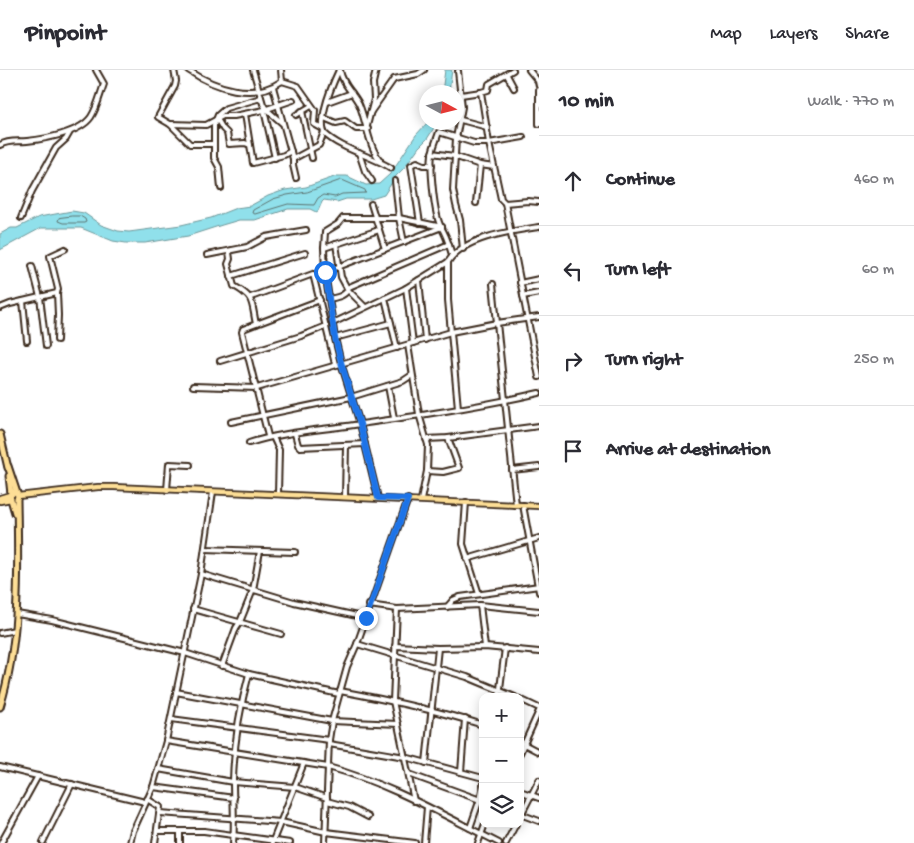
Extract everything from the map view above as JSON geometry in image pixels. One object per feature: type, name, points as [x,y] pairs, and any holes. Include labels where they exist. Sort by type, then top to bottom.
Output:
[{"type":"highway","points":[[0,434],[14,497],[19,565],[15,630],[11,659],[0,707]]},
{"type":"main road","points":[[0,500],[98,488],[408,499],[539,506]]},
{"type":"street","points":[[0,145],[8,141],[28,141],[70,132],[87,122],[92,116],[104,84],[96,70]]},
{"type":"street","points":[[174,70],[175,86],[158,117],[170,124],[190,144],[213,144]]},
{"type":"street","points":[[188,70],[217,86],[258,92],[273,87],[282,81]]},
{"type":"street","points":[[253,70],[258,92],[265,109],[275,158]]},
{"type":"street","points":[[281,70],[282,81]]},
{"type":"street","points":[[339,70],[344,83],[358,103],[375,153],[383,163]]},
{"type":"street","points":[[293,159],[321,143],[327,102],[339,70]]},
{"type":"street","points":[[367,128],[374,99],[373,84],[376,70]]},
{"type":"street","points":[[370,113],[394,79],[418,74],[424,70]]},
{"type":"street","points":[[464,95],[488,90],[489,84],[513,70]]},
{"type":"street","points":[[529,70],[538,81],[539,123]]},
{"type":"street","points":[[458,71],[460,85]]},
{"type":"street","points":[[506,75],[514,88]]},
{"type":"street","points":[[282,81],[298,86],[315,110],[314,124],[331,139],[391,168]]},
{"type":"street","points":[[273,87],[291,151],[296,178]]},
{"type":"street","points":[[482,92],[489,143],[501,199],[505,202],[539,377]]},
{"type":"street","points":[[327,102],[352,93]]},
{"type":"street","points":[[221,188],[219,167],[214,158],[213,144],[214,125],[218,115],[226,108],[261,98]]},
{"type":"street","points":[[170,124],[206,125],[223,116],[244,114],[293,100]]},
{"type":"street","points":[[296,115],[311,106]]},
{"type":"street","points":[[265,109],[283,124]]},
{"type":"street","points":[[302,112],[312,158]]},
{"type":"street","points":[[244,114],[253,163],[275,158],[291,151]]},
{"type":"street","points":[[324,118],[336,123],[345,121],[356,129],[367,128]]},
{"type":"street","points":[[217,119],[227,134],[229,144],[245,143],[250,145]]},
{"type":"street","points":[[464,121],[488,127]]},
{"type":"street","points":[[457,130],[454,156],[454,198],[460,220],[463,249]]},
{"type":"street","points":[[21,218],[32,191],[56,148],[66,139],[70,132]]},
{"type":"street","points":[[452,255],[445,230],[442,227],[434,193],[432,153],[439,132],[474,143],[489,143],[523,137]]},
{"type":"street","points":[[359,153],[365,171],[372,181]]},
{"type":"street","points":[[432,153],[454,156],[480,165],[494,167]]},
{"type":"street","points":[[420,223],[411,165],[417,162],[432,165]]},
{"type":"street","points":[[476,203],[480,165]]},
{"type":"street","points":[[395,181],[398,218],[404,242]]},
{"type":"street","points":[[505,202],[539,202]]},
{"type":"street","points":[[370,204],[385,250]]},
{"type":"street","points":[[378,498],[360,424],[335,338],[325,272],[324,248],[326,232],[343,218],[398,218],[442,227]]},
{"type":"street","points":[[325,272],[442,227]]},
{"type":"street","points":[[333,322],[406,288],[448,262],[452,255],[478,241],[510,231],[539,227]]},
{"type":"street","points":[[207,255],[229,252],[247,247],[266,238],[306,230]]},
{"type":"street","points":[[324,248],[379,230]]},
{"type":"street","points":[[336,244],[341,277],[348,290],[365,307]]},
{"type":"street","points":[[329,299],[344,295],[349,287],[449,244]]},
{"type":"street","points":[[57,340],[58,289],[50,256],[65,249]]},
{"type":"street","points":[[229,252],[230,259],[228,264],[234,286],[251,297],[256,324]]},
{"type":"street","points":[[231,276],[282,259],[305,254]]},
{"type":"street","points":[[448,262],[448,300],[458,408]]},
{"type":"street","points":[[32,266],[40,297],[46,346]]},
{"type":"street","points":[[251,297],[313,274],[335,364]]},
{"type":"street","points":[[520,283],[539,279]]},
{"type":"street","points":[[419,280],[425,340]]},
{"type":"street","points":[[493,284],[516,505]]},
{"type":"street","points":[[406,288],[413,343]]},
{"type":"street","points":[[0,308],[57,292]]},
{"type":"street","points":[[523,296],[539,293]]},
{"type":"street","points":[[385,298],[397,348]]},
{"type":"street","points":[[278,494],[280,450],[271,436],[263,415],[242,332],[243,329],[320,300]]},
{"type":"street","points":[[23,301],[27,341]]},
{"type":"street","points":[[192,386],[257,388],[341,362],[452,332],[496,322],[539,317]]},
{"type":"street","points":[[335,338],[391,323]]},
{"type":"street","points":[[220,361],[301,336],[326,326]]},
{"type":"street","points":[[408,345],[419,414],[428,452],[427,471],[421,500]]},
{"type":"street","points":[[231,422],[351,397],[403,381],[412,375]]},
{"type":"street","points":[[388,386],[394,418]]},
{"type":"street","points":[[249,443],[271,436],[295,434],[505,401],[539,393]]},
{"type":"street","points":[[426,439],[448,438],[539,426]]},
{"type":"street","points":[[295,434],[300,447],[365,444]]},
{"type":"street","points":[[427,471],[445,472],[459,468],[448,438]]},
{"type":"street","points":[[345,497],[346,445]]},
{"type":"street","points":[[168,490],[169,464],[190,466]]},
{"type":"street","points":[[512,470],[539,467]]},
{"type":"street","points":[[130,843],[133,831],[153,787],[166,741],[201,574],[213,492]]},
{"type":"street","points":[[325,843],[329,742],[332,721],[347,667],[357,644],[369,605],[408,499]]},
{"type":"street","points":[[466,502],[463,544],[479,594]]},
{"type":"street","points":[[523,505],[528,541],[539,592]]},
{"type":"street","points":[[467,559],[539,538]]},
{"type":"street","points":[[205,548],[295,552]]},
{"type":"street","points":[[222,666],[253,590],[260,551]]},
{"type":"street","points":[[201,574],[294,602],[366,618]]},
{"type":"street","points":[[447,607],[456,598],[539,586]]},
{"type":"street","points":[[369,605],[397,609],[480,604],[539,611]]},
{"type":"street","points":[[480,604],[485,647]]},
{"type":"street","points":[[193,609],[281,634]]},
{"type":"street","points":[[397,609],[394,701],[414,800]]},
{"type":"street","points":[[16,614],[52,620],[185,653],[249,674],[339,693],[394,701],[479,724]]},
{"type":"street","points":[[0,633],[15,630]]},
{"type":"street","points":[[357,644],[474,679],[506,693]]},
{"type":"street","points":[[395,646],[438,648],[485,647],[539,652]]},
{"type":"street","points":[[426,763],[438,648]]},
{"type":"street","points":[[500,693],[505,648]]},
{"type":"street","points":[[233,843],[237,728],[249,674]]},
{"type":"street","points":[[176,692],[332,721],[398,724]]},
{"type":"street","points":[[524,701],[539,710],[524,740]]},
{"type":"street","points":[[171,719],[329,742],[405,757],[479,777]]},
{"type":"street","points":[[461,772],[465,719]]},
{"type":"street","points":[[166,741],[328,767],[358,775],[414,800],[499,843]]},
{"type":"street","points":[[524,745],[539,752]]},
{"type":"street","points":[[273,842],[304,763]]},
{"type":"street","points":[[0,767],[146,800],[158,805],[160,813],[155,843]]},
{"type":"street","points":[[158,769],[234,782],[295,787],[349,807],[368,817]]},
{"type":"street","points":[[409,774],[479,799]]},
{"type":"street","points":[[1,843],[38,776]]},
{"type":"street","points":[[524,810],[539,780]]},
{"type":"street","points":[[43,842],[72,784]]},
{"type":"street","points":[[153,787],[234,798]]},
{"type":"street","points":[[524,792],[539,798]]},
{"type":"street","points":[[470,828],[479,805]]},
{"type":"street","points":[[424,843],[427,808]]},
{"type":"street","points":[[160,813],[281,822],[326,832],[415,843]]},
{"type":"street","points":[[524,816],[539,821]]},
{"type":"street","points":[[478,843],[483,828]]},
{"type":"street","points":[[506,843],[514,828]]},
{"type":"street","points":[[157,831],[204,831],[290,843]]},
{"type":"street","points":[[180,831],[180,843]]},
{"type":"water","points":[[445,70],[452,70],[450,85],[443,85]]},
{"type":"water","points":[[421,130],[433,130],[396,176],[384,195],[371,199],[346,199],[337,202],[324,200],[316,212],[310,209],[288,209],[255,220],[239,220],[188,236],[145,243],[113,241],[81,228],[41,228],[0,250],[0,234],[11,228],[17,228],[39,217],[72,211],[84,213],[101,225],[118,231],[129,232],[181,225],[211,218],[236,208],[250,206],[268,196],[285,190],[306,187],[337,176],[347,176],[366,185],[379,184],[390,174]]},
{"type":"route","points":[[325,272],[335,338],[360,424],[378,498],[408,499],[366,618]]}]
